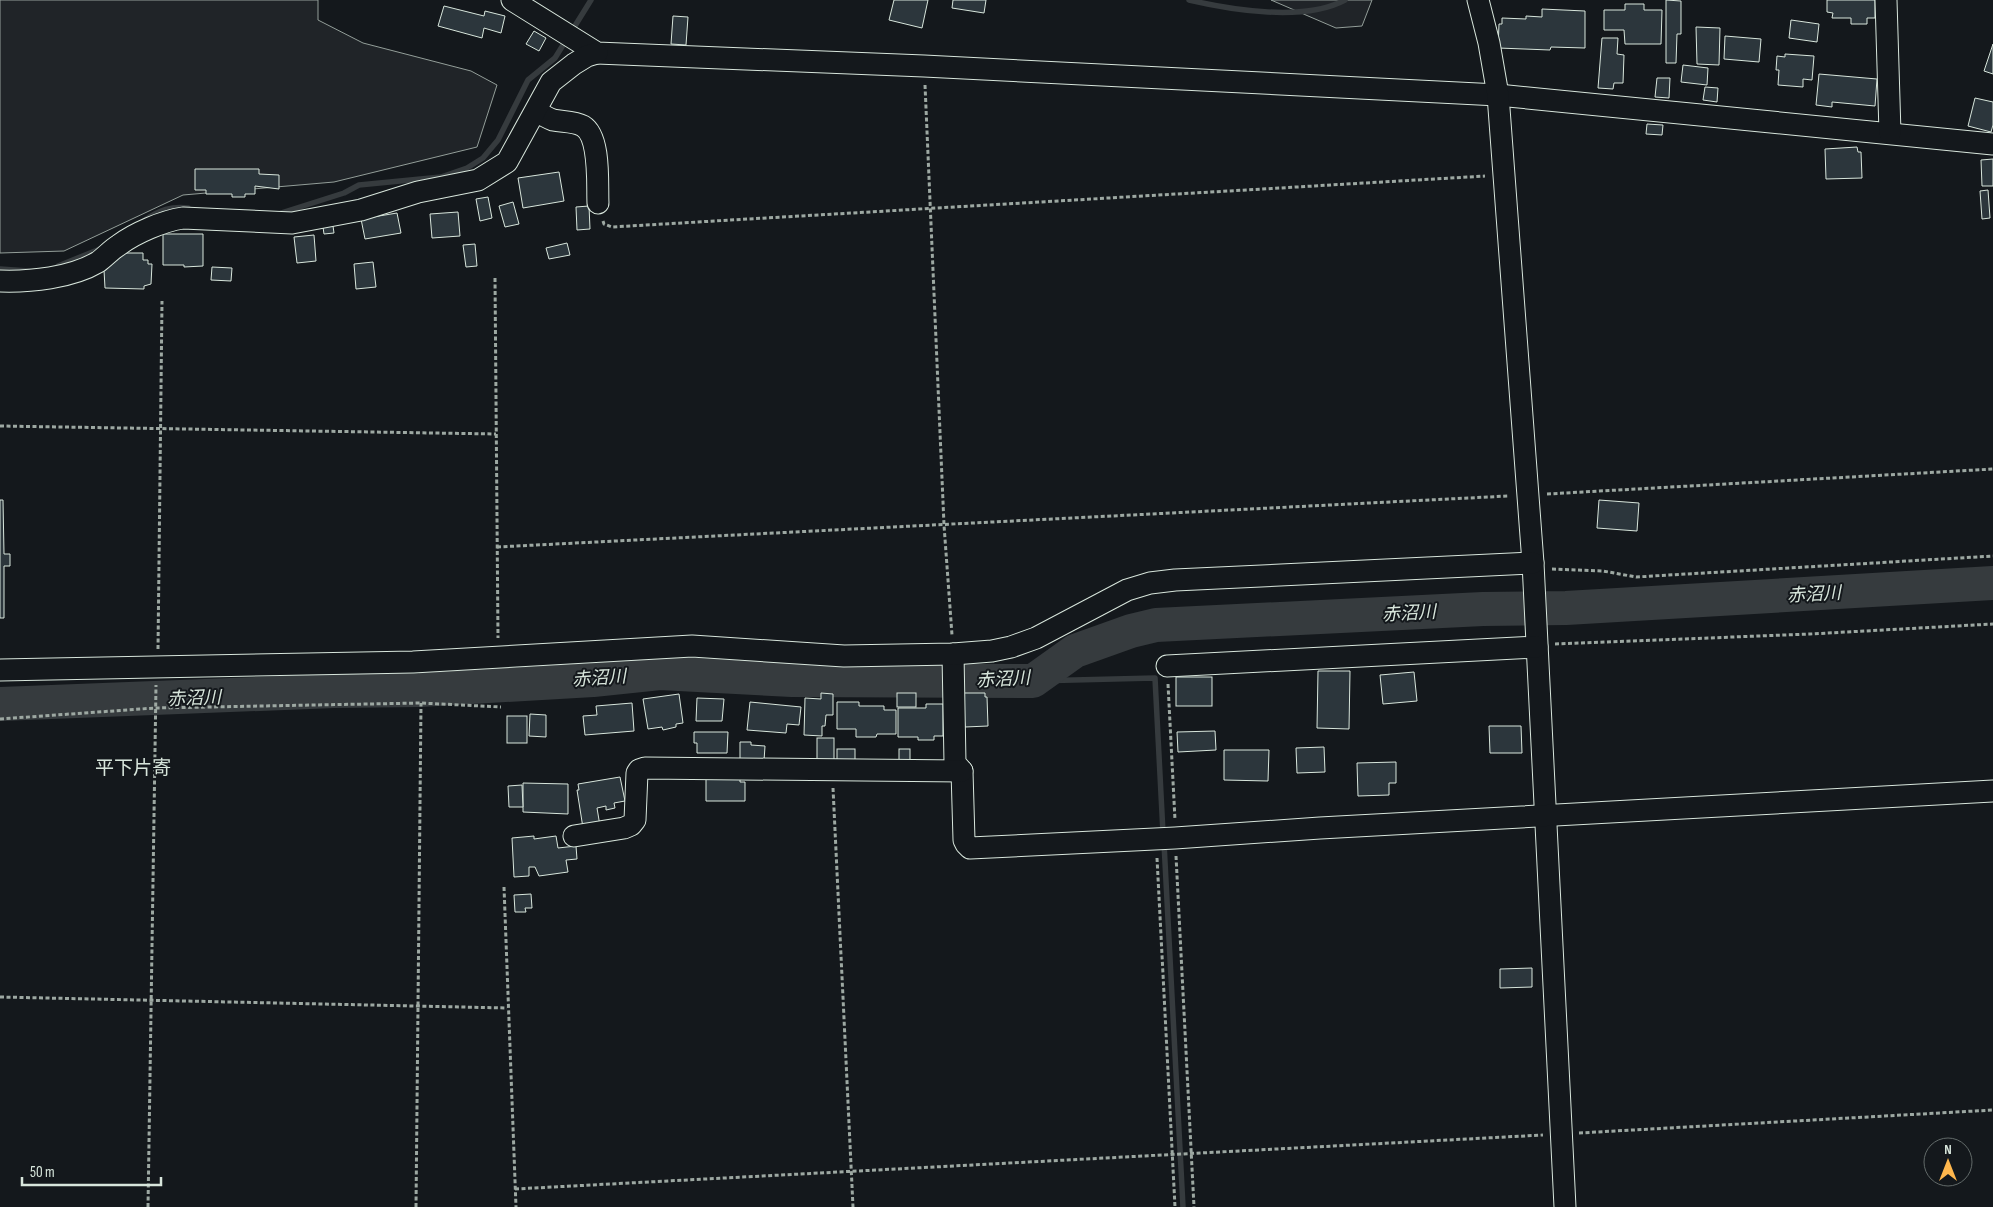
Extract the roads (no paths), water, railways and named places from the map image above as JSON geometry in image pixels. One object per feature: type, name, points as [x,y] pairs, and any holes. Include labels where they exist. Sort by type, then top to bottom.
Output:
[{"type":"street","points":[[512,0],[596,53]]},
{"type":"street","points":[[1478,0],[1489,43],[1498,95],[1529,494],[1565,1207]]},
{"type":"street","points":[[1886,0],[1890,133]]},
{"type":"street","points":[[0,281],[41,280],[69,273],[97,262],[120,244],[173,220],[182,218],[292,223],[361,210],[418,192],[478,180],[507,162],[551,82],[581,60],[596,53],[924,66],[1498,95],[1993,144]]},
{"type":"street","points":[[536,112],[551,119],[574,122],[585,127],[592,136],[596,160],[598,203]]},
{"type":"street","points":[[0,670],[156,676],[692,646],[844,656],[954,671],[992,651],[1011,647],[1036,638],[1127,590],[1150,583],[1175,580],[1534,569]]},
{"type":"street","points":[[1167,666],[1537,642]]},
{"type":"street","points":[[954,671],[955,763],[962,771],[964,840],[970,848],[1993,791]]},
{"type":"street","points":[[574,836],[624,828],[631,825],[635,820],[638,773],[639,770],[645,768],[962,771]]},
{"type":"waterway","points":[[281,213],[344,193],[359,185],[441,177],[467,168],[483,158],[498,140],[528,80],[555,58],[591,0]]},
{"type":"waterway","points":[[1189,0],[1268,12],[1309,11],[1328,7],[1345,0]]},
{"type":"waterway","points":[[145,220],[166,210],[188,208]]},
{"type":"waterway","points":[[58,266],[100,249]]},
{"type":"waterway","points":[[0,269],[29,271]]},
{"type":"waterway","name":"赤沼川","points":[[0,704],[334,691],[420,690],[593,680],[660,673],[792,680],[1033,681],[1075,651],[1131,631],[1156,625],[1483,609],[1566,608],[1993,583]]},
{"type":"waterway","points":[[1033,681],[1155,678],[1163,833]]},
{"type":"waterway","points":[[1164,843],[1183,1207]]},
{"type":"district","name":"平下片寄","points":[[133,767]]}]
